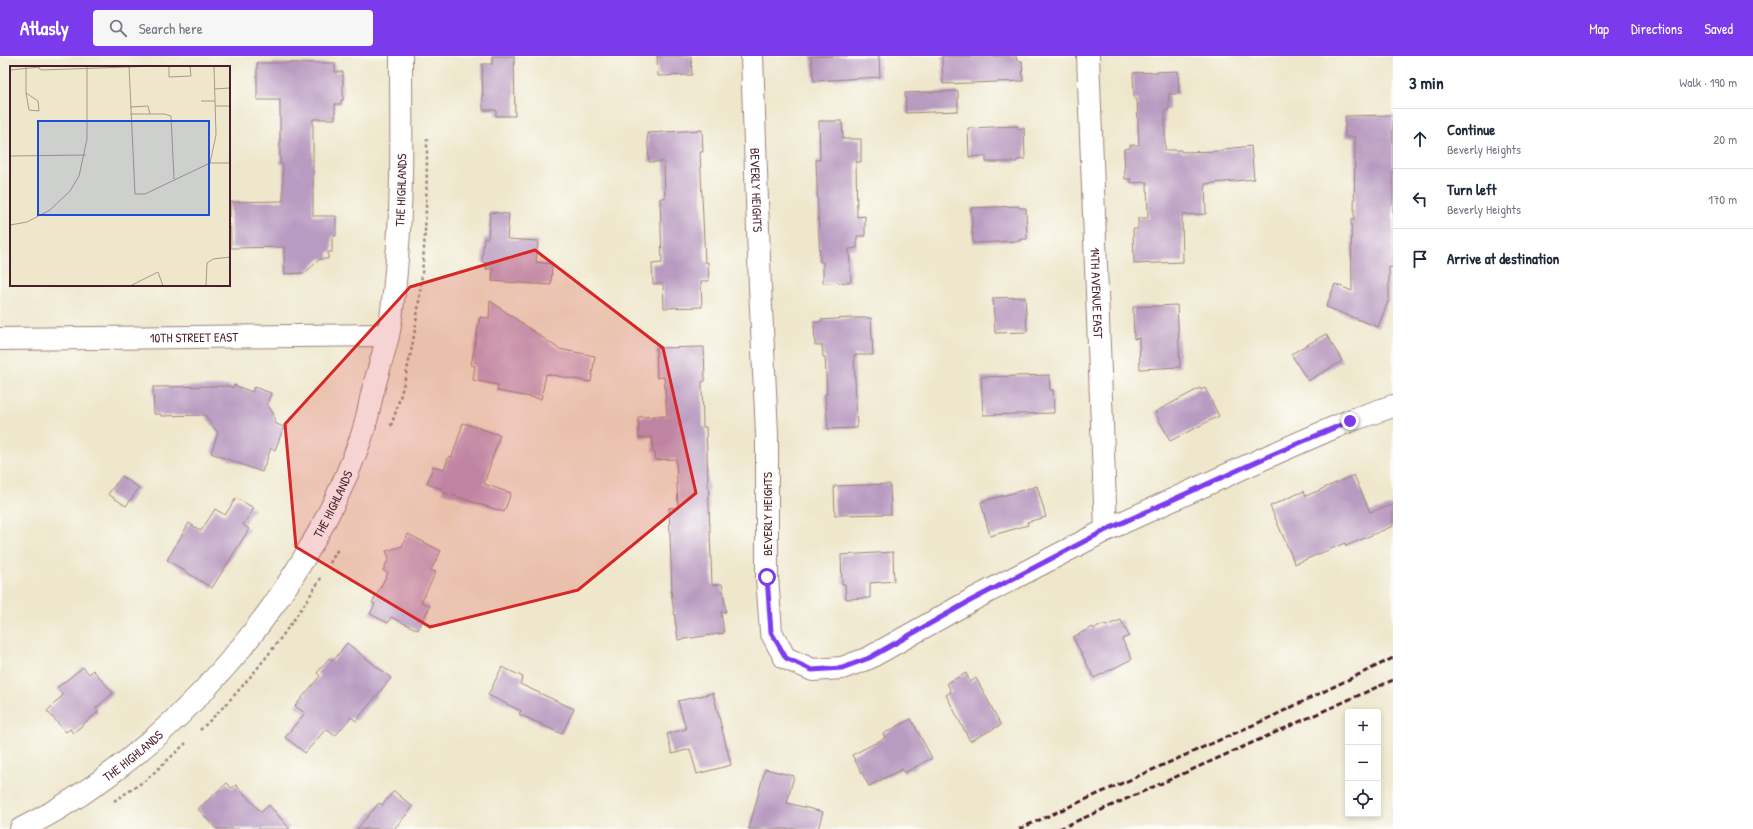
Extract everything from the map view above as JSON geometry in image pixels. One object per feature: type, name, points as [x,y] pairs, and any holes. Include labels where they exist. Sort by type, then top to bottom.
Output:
[{"type":"street","name":"THE HIGHLANDS","points":[[21,829],[40,820],[100,782],[157,735],[210,685],[256,630],[295,572],[331,508],[361,438],[388,335],[395,284],[401,208],[401,56]]},
{"type":"street","name":"BEVERLY HEIGHTS","points":[[752,56],[767,433],[767,577],[771,632],[786,658],[812,670],[842,668],[869,658],[970,601],[1106,530],[1350,421],[1393,406]]},
{"type":"street","name":"14TH AVENUE EAST","points":[[1088,56],[1106,530]]},
{"type":"street","name":"10TH STREET EAST","points":[[0,339],[388,335]]},
{"type":"highlighted area","points":[[535,250],[663,348],[696,493],[578,590],[430,627],[296,547],[285,424],[410,287]]},
{"type":"building","points":[[492,56],[514,56],[515,116],[496,116],[496,110],[483,110],[482,64],[492,64]]},
{"type":"building","points":[[657,56],[691,56],[692,75],[658,76]]},
{"type":"building","points":[[811,56],[879,56],[880,77],[814,81]]},
{"type":"building","points":[[942,56],[1016,56],[1017,61],[1022,61],[1023,81],[943,84]]},
{"type":"building","points":[[257,63],[335,63],[335,72],[343,72],[343,100],[341,100],[341,104],[335,104],[335,119],[313,119],[313,216],[336,216],[336,236],[332,236],[332,252],[328,252],[328,259],[320,259],[305,273],[285,274],[284,247],[231,248],[230,202],[283,201],[283,164],[280,164],[280,100],[257,100]]},
{"type":"building","points":[[1178,71],[1179,94],[1169,94],[1169,110],[1165,110],[1165,150],[1181,150],[1181,152],[1224,151],[1224,149],[1251,146],[1254,179],[1205,184],[1206,214],[1182,215],[1183,262],[1134,264],[1133,229],[1138,229],[1138,218],[1148,218],[1147,182],[1131,183],[1131,179],[1125,179],[1124,149],[1130,148],[1130,145],[1139,145],[1137,99],[1134,99],[1133,73]]},
{"type":"building","points":[[958,91],[958,111],[906,113],[905,93]]},
{"type":"building","points":[[1393,115],[1393,267],[1389,267],[1389,299],[1378,327],[1326,307],[1335,284],[1352,291],[1351,220],[1354,220],[1355,137],[1345,137],[1345,116]]},
{"type":"building","points":[[819,121],[842,121],[843,139],[861,139],[861,162],[856,162],[857,217],[865,216],[865,236],[857,236],[857,248],[849,249],[851,282],[823,283],[823,262],[820,262],[816,160],[820,160]]},
{"type":"building","points":[[1018,126],[1018,129],[1024,128],[1025,159],[1017,160],[1017,162],[986,162],[986,156],[969,157],[968,128]]},
{"type":"building","points":[[702,130],[703,152],[700,152],[705,262],[708,262],[709,281],[701,281],[702,307],[664,308],[663,284],[653,284],[652,264],[662,263],[660,198],[665,198],[664,162],[649,162],[647,133]]},
{"type":"building","points":[[1019,206],[1019,208],[1026,208],[1027,239],[1020,239],[1020,241],[973,243],[971,208]]},
{"type":"building","points":[[490,212],[509,214],[507,239],[538,241],[536,262],[552,264],[551,285],[492,281],[493,269],[486,269],[487,263],[482,262],[484,238],[488,238]]},
{"type":"building","points":[[1025,297],[1027,332],[995,333],[993,298]]},
{"type":"building","points":[[490,301],[559,349],[595,356],[591,382],[546,374],[541,399],[497,391],[498,385],[473,380],[475,366],[471,365],[480,317],[489,318]]},
{"type":"building","points":[[1177,305],[1180,367],[1140,369],[1139,338],[1134,339],[1133,307]]},
{"type":"building","points":[[871,318],[873,355],[854,355],[857,428],[828,429],[825,394],[827,394],[825,357],[823,357],[822,345],[815,345],[814,322],[821,322],[821,320]]},
{"type":"building","points":[[1326,334],[1342,361],[1308,381],[1291,354]]},
{"type":"building","points":[[704,347],[705,381],[702,382],[703,427],[706,427],[712,585],[722,584],[726,612],[721,612],[724,633],[678,640],[671,591],[669,508],[678,508],[676,459],[656,460],[655,452],[653,452],[652,437],[639,438],[638,417],[667,416],[664,377],[657,378],[656,348]]},
{"type":"building","points":[[1049,375],[1050,390],[1053,390],[1054,413],[983,415],[981,377]]},
{"type":"building","points":[[234,385],[252,392],[254,387],[271,393],[267,404],[273,413],[276,424],[284,427],[275,450],[271,448],[262,472],[211,453],[218,433],[205,415],[161,416],[161,414],[154,414],[153,387],[229,386],[233,388]]},
{"type":"building","points":[[1200,388],[1201,390],[1205,388],[1219,416],[1170,441],[1155,412]]},
{"type":"building","points":[[463,423],[500,435],[484,484],[511,493],[504,512],[442,492],[443,489],[427,484],[433,466],[444,469],[449,456],[452,457]]},
{"type":"building","points":[[1354,475],[1370,512],[1393,505],[1393,526],[1346,546],[1345,543],[1295,564],[1270,506],[1304,491],[1306,496]]},
{"type":"building","points":[[122,476],[139,488],[126,506],[108,494]]},
{"type":"building","points":[[890,484],[891,514],[835,515],[834,486]]},
{"type":"building","points":[[1037,486],[1046,517],[1027,522],[1028,525],[990,536],[981,502]]},
{"type":"building","points":[[236,498],[254,508],[243,525],[249,529],[212,588],[167,560],[189,523],[201,531],[215,509],[225,515]]},
{"type":"building","points":[[408,534],[441,551],[431,570],[436,572],[421,602],[430,606],[418,630],[391,617],[388,623],[370,614],[375,604],[372,603],[388,573],[383,570],[389,558],[386,551],[402,546]]},
{"type":"building","points":[[893,552],[894,581],[870,583],[870,598],[846,599],[845,584],[842,584],[841,555]]},
{"type":"building","points":[[1121,620],[1129,636],[1122,639],[1132,659],[1094,678],[1073,637],[1093,627],[1094,629],[1104,624],[1105,626]]},
{"type":"building","points":[[347,643],[391,678],[356,721],[351,717],[335,736],[326,729],[305,753],[285,737],[305,713],[295,706],[320,676],[317,673],[329,658],[333,661]]},
{"type":"building","points":[[83,667],[89,674],[93,670],[113,693],[96,708],[98,712],[73,733],[70,729],[66,732],[47,711],[63,695],[57,688]]},
{"type":"building","points":[[502,667],[523,677],[520,684],[574,709],[562,734],[519,714],[521,711],[488,695]]},
{"type":"building","points":[[966,673],[970,682],[976,678],[1001,725],[970,741],[946,695],[951,692],[947,683]]},
{"type":"building","points":[[713,693],[731,765],[697,774],[690,749],[672,754],[667,734],[686,729],[678,701]]},
{"type":"building","points":[[911,719],[932,758],[904,773],[902,769],[869,786],[852,755],[885,738],[883,734]]},
{"type":"building","points":[[765,769],[794,776],[787,803],[823,812],[818,829],[749,829]]},
{"type":"building","points":[[227,783],[232,788],[236,785],[261,812],[269,805],[290,829],[216,829],[198,809]]},
{"type":"building","points":[[394,791],[413,807],[394,829],[357,829],[379,803],[382,805]]},
{"type":"railway","points":[[1019,829],[1269,718],[1393,658]]},
{"type":"railway","points":[[1059,829],[1393,680]]},
{"type":"route","points":[[767,577],[771,632],[786,658],[812,670],[842,668],[869,658],[970,601],[1106,530],[1350,421]]}]
